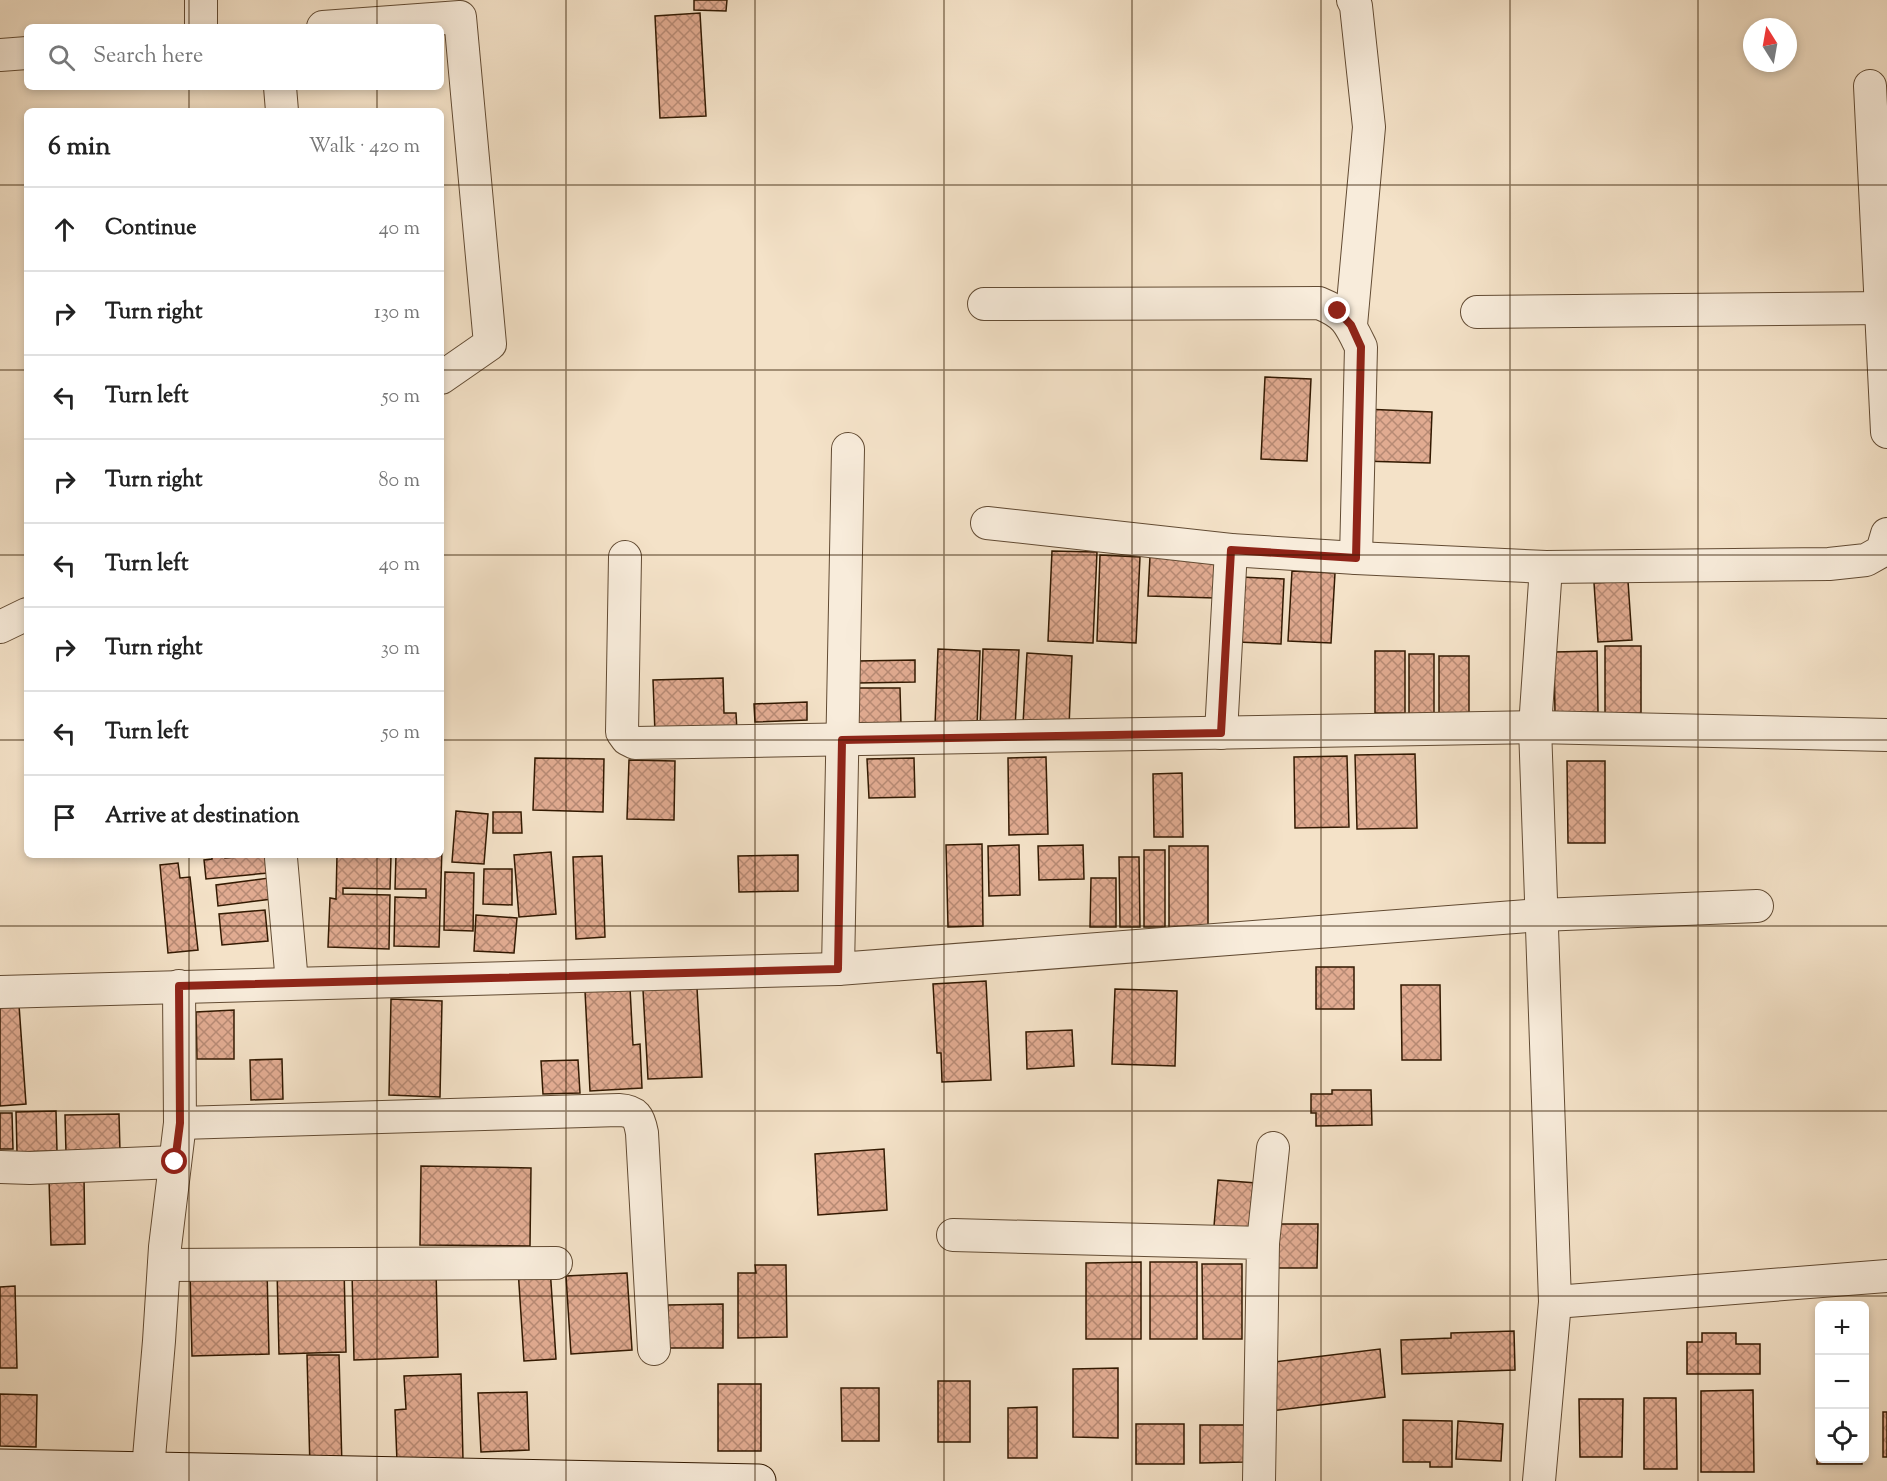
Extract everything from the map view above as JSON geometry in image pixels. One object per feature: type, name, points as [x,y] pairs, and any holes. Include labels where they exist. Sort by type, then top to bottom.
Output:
[{"type":"street","points":[[201,0],[201,24]]},
{"type":"street","points":[[1351,325],[1369,127],[1356,6],[1353,0]]},
{"type":"street","points":[[364,24],[460,17],[490,344],[444,376]]},
{"type":"street","points":[[0,55],[24,53]]},
{"type":"street","points":[[1870,86],[1884,308],[1887,432]]},
{"type":"street","points":[[280,90],[282,108]]},
{"type":"street","points":[[984,304],[1319,303],[1338,311],[1351,325],[1361,347],[1356,558]]},
{"type":"street","points":[[1477,312],[1884,308]]},
{"type":"street","points":[[838,969],[848,449]]},
{"type":"street","points":[[987,523],[1231,550],[1546,567],[1829,564],[1866,560],[1882,550],[1887,534]]},
{"type":"street","points":[[1221,733],[1231,550]]},
{"type":"street","points":[[625,557],[622,732],[627,739],[635,743],[1535,727],[1887,735]]},
{"type":"street","points":[[1539,1481],[1555,1302],[1535,727],[1546,567]]},
{"type":"street","points":[[0,627],[24,615]]},
{"type":"street","points":[[281,858],[292,983]]},
{"type":"street","points":[[0,992],[838,969],[1541,915],[1757,906]]},
{"type":"street","points":[[147,1475],[180,1123],[179,986]]},
{"type":"street","points":[[180,1123],[619,1110],[634,1112],[639,1118],[642,1133],[654,1349]]},
{"type":"street","points":[[1259,1481],[1263,1243],[1273,1148]]},
{"type":"street","points":[[0,1167],[30,1168],[175,1162]]},
{"type":"street","points":[[953,1235],[1263,1243]]},
{"type":"street","points":[[164,1277],[556,1263]]},
{"type":"street","points":[[1555,1302],[1887,1276]]},
{"type":"street","points":[[0,1466],[147,1475],[759,1481]]},
{"type":"building","points":[[694,0],[727,0],[726,11],[694,10]]},
{"type":"building","points":[[700,13],[706,116],[660,118],[655,16]]},
{"type":"building","points":[[1265,377],[1311,379],[1307,461],[1261,459]]},
{"type":"building","points":[[1364,409],[1432,412],[1430,463],[1362,461]]},
{"type":"building","points":[[1052,551],[1097,552],[1093,643],[1048,641]]},
{"type":"building","points":[[1100,555],[1140,557],[1136,643],[1097,641]]},
{"type":"building","points":[[1150,556],[1217,559],[1215,598],[1148,596]]},
{"type":"building","points":[[1292,571],[1335,573],[1331,643],[1288,641]]},
{"type":"building","points":[[1241,577],[1284,579],[1281,644],[1238,642]]},
{"type":"building","points":[[1628,581],[1632,640],[1598,642],[1594,583]]},
{"type":"building","points":[[1605,646],[1641,646],[1641,713],[1605,714]]},
{"type":"building","points":[[938,649],[980,651],[977,726],[935,725]]},
{"type":"building","points":[[983,649],[1019,650],[1015,729],[980,728]]},
{"type":"building","points":[[1375,651],[1405,651],[1405,713],[1375,713]]},
{"type":"building","points":[[1597,651],[1598,712],[1555,713],[1554,652]]},
{"type":"building","points":[[1027,653],[1072,656],[1069,726],[1023,724]]},
{"type":"building","points":[[1409,654],[1434,654],[1434,714],[1409,715]]},
{"type":"building","points":[[1439,656],[1469,656],[1469,714],[1439,715]]},
{"type":"building","points":[[915,660],[915,682],[858,683],[857,661]]},
{"type":"building","points":[[723,678],[724,713],[736,713],[737,731],[655,733],[653,680]]},
{"type":"building","points":[[854,688],[900,688],[901,725],[855,726]]},
{"type":"building","points":[[807,702],[807,720],[755,722],[754,704]]},
{"type":"building","points":[[1415,754],[1417,828],[1357,829],[1355,755]]},
{"type":"building","points":[[1347,756],[1349,827],[1295,828],[1294,757]]},
{"type":"building","points":[[1046,757],[1048,834],[1009,835],[1008,758]]},
{"type":"building","points":[[535,758],[604,759],[603,812],[533,810]]},
{"type":"building","points":[[914,758],[915,797],[869,798],[867,759]]},
{"type":"building","points":[[629,760],[675,761],[674,820],[627,819]]},
{"type":"building","points":[[1567,761],[1605,761],[1605,843],[1568,843]]},
{"type":"building","points":[[1182,773],[1183,837],[1154,837],[1153,774]]},
{"type":"building","points":[[456,811],[488,814],[484,864],[452,862]]},
{"type":"building","points":[[493,812],[521,812],[522,833],[493,833]]},
{"type":"building","points":[[982,844],[983,926],[948,927],[946,845]]},
{"type":"building","points":[[1019,845],[1020,895],[989,896],[988,846]]},
{"type":"building","points":[[1083,845],[1084,879],[1039,880],[1038,846]]},
{"type":"building","points":[[1169,846],[1208,846],[1208,930],[1169,929]]},
{"type":"building","points":[[1144,850],[1165,850],[1165,927],[1144,927]]},
{"type":"building","points":[[551,852],[556,914],[519,917],[514,855]]},
{"type":"building","points":[[798,855],[798,891],[739,892],[738,856]]},
{"type":"building","points":[[602,856],[605,937],[576,939],[573,857]]},
{"type":"building","points":[[1119,857],[1139,857],[1140,927],[1120,927]]},
{"type":"building","points":[[266,858],[268,873],[206,879],[204,860]]},
{"type":"building","points":[[337,858],[391,858],[390,889],[343,888],[343,894],[390,895],[389,949],[328,947],[330,898],[336,899]]},
{"type":"building","points":[[396,858],[442,858],[439,947],[394,946],[395,897],[426,898],[426,889],[395,889]]},
{"type":"building","points":[[178,863],[180,878],[190,877],[198,950],[168,953],[160,865]]},
{"type":"building","points":[[484,869],[512,869],[512,905],[483,904]]},
{"type":"building","points":[[445,872],[474,873],[473,931],[444,930]]},
{"type":"building","points":[[269,878],[272,899],[218,906],[216,885]]},
{"type":"building","points":[[1091,878],[1116,878],[1116,927],[1090,927]]},
{"type":"building","points":[[265,910],[268,941],[222,945],[219,914]]},
{"type":"building","points":[[476,915],[517,918],[514,953],[474,951]]},
{"type":"building","points":[[1316,967],[1354,967],[1354,1009],[1316,1009]]},
{"type":"building","points":[[986,981],[991,1080],[942,1082],[941,1053],[937,1053],[933,984]]},
{"type":"building","points":[[1401,985],[1440,985],[1441,1060],[1402,1060]]},
{"type":"building","points":[[630,988],[633,1045],[640,1044],[642,1088],[590,1091],[585,991]]},
{"type":"building","points":[[697,988],[702,1077],[648,1079],[643,990]]},
{"type":"building","points":[[1115,989],[1177,991],[1175,1066],[1112,1064]]},
{"type":"building","points":[[391,999],[442,1001],[440,1097],[389,1095]]},
{"type":"building","points":[[19,1005],[26,1104],[0,1106],[0,1006]]},
{"type":"building","points":[[234,1010],[234,1059],[197,1059],[196,1012]]},
{"type":"building","points":[[1072,1030],[1074,1066],[1027,1069],[1026,1032]]},
{"type":"building","points":[[282,1059],[283,1099],[251,1100],[250,1060]]},
{"type":"building","points":[[578,1060],[580,1093],[543,1094],[541,1061]]},
{"type":"building","points":[[1332,1090],[1371,1090],[1372,1125],[1316,1126],[1316,1113],[1311,1113],[1311,1094],[1332,1094]]},
{"type":"building","points":[[56,1111],[57,1151],[17,1152],[16,1112]]},
{"type":"building","points":[[0,1113],[12,1113],[13,1149],[0,1149]]},
{"type":"building","points":[[119,1114],[120,1152],[66,1153],[65,1115]]},
{"type":"building","points":[[884,1149],[887,1210],[818,1215],[815,1154]]},
{"type":"building","points":[[421,1166],[531,1168],[530,1246],[420,1245]]},
{"type":"building","points":[[84,1178],[85,1244],[51,1245],[49,1179]]},
{"type":"building","points":[[1218,1180],[1256,1183],[1252,1229],[1214,1226]]},
{"type":"building","points":[[1278,1224],[1318,1224],[1317,1268],[1277,1268]]},
{"type":"building","points":[[1141,1262],[1141,1339],[1086,1339],[1086,1263]]},
{"type":"building","points":[[1150,1262],[1197,1262],[1197,1339],[1150,1339]]},
{"type":"building","points":[[1202,1264],[1242,1264],[1242,1339],[1203,1339]]},
{"type":"building","points":[[755,1265],[786,1265],[787,1337],[738,1338],[738,1273],[756,1273]]},
{"type":"building","points":[[550,1267],[556,1359],[524,1361],[518,1269]]},
{"type":"building","points":[[344,1268],[346,1352],[279,1354],[277,1270]]},
{"type":"building","points":[[267,1269],[269,1354],[192,1356],[190,1272]]},
{"type":"building","points":[[436,1270],[438,1357],[354,1360],[352,1272]]},
{"type":"building","points":[[627,1273],[632,1350],[571,1354],[566,1276]]},
{"type":"building","points":[[15,1286],[17,1368],[0,1368],[0,1287]]},
{"type":"building","points":[[723,1304],[723,1348],[668,1348],[668,1305]]},
{"type":"building","points":[[1514,1331],[1515,1370],[1402,1374],[1401,1340],[1451,1338],[1451,1333]]},
{"type":"building","points":[[1702,1333],[1736,1333],[1736,1344],[1760,1344],[1760,1374],[1687,1374],[1687,1342],[1702,1342]]},
{"type":"building","points":[[1380,1349],[1385,1397],[1271,1411],[1265,1363]]},
{"type":"building","points":[[307,1355],[339,1355],[342,1467],[310,1468]]},
{"type":"building","points":[[1118,1368],[1118,1438],[1073,1437],[1073,1369]]},
{"type":"building","points":[[461,1374],[463,1460],[397,1462],[395,1410],[406,1409],[404,1376]]},
{"type":"building","points":[[938,1381],[970,1381],[970,1442],[938,1442]]},
{"type":"building","points":[[718,1384],[761,1384],[761,1451],[718,1451]]},
{"type":"building","points":[[841,1388],[879,1388],[879,1441],[842,1441]]},
{"type":"building","points":[[1753,1390],[1754,1472],[1701,1472],[1701,1391]]},
{"type":"building","points":[[527,1392],[529,1450],[481,1452],[478,1393]]},
{"type":"building","points":[[0,1394],[37,1395],[36,1447],[0,1446]]},
{"type":"building","points":[[1644,1398],[1676,1398],[1677,1469],[1644,1469]]},
{"type":"building","points":[[1579,1399],[1623,1399],[1622,1457],[1580,1457]]},
{"type":"building","points":[[1037,1407],[1037,1458],[1008,1458],[1008,1408]]},
{"type":"building","points":[[1883,1412],[1887,1412],[1887,1457],[1883,1457]]},
{"type":"building","points":[[1403,1420],[1452,1421],[1452,1467],[1430,1467],[1430,1462],[1403,1462]]},
{"type":"building","points":[[1458,1421],[1503,1424],[1501,1461],[1456,1459]]},
{"type":"building","points":[[1136,1424],[1184,1424],[1184,1464],[1136,1464]]},
{"type":"building","points":[[1200,1425],[1244,1425],[1244,1462],[1200,1463]]},
{"type":"building","points":[[1817,1463],[1862,1463],[1862,1464]]},
{"type":"route","points":[[175,1162],[180,1123],[179,986],[838,969],[842,740],[1221,733],[1231,550],[1356,558],[1361,347],[1351,325],[1338,311]]}]
